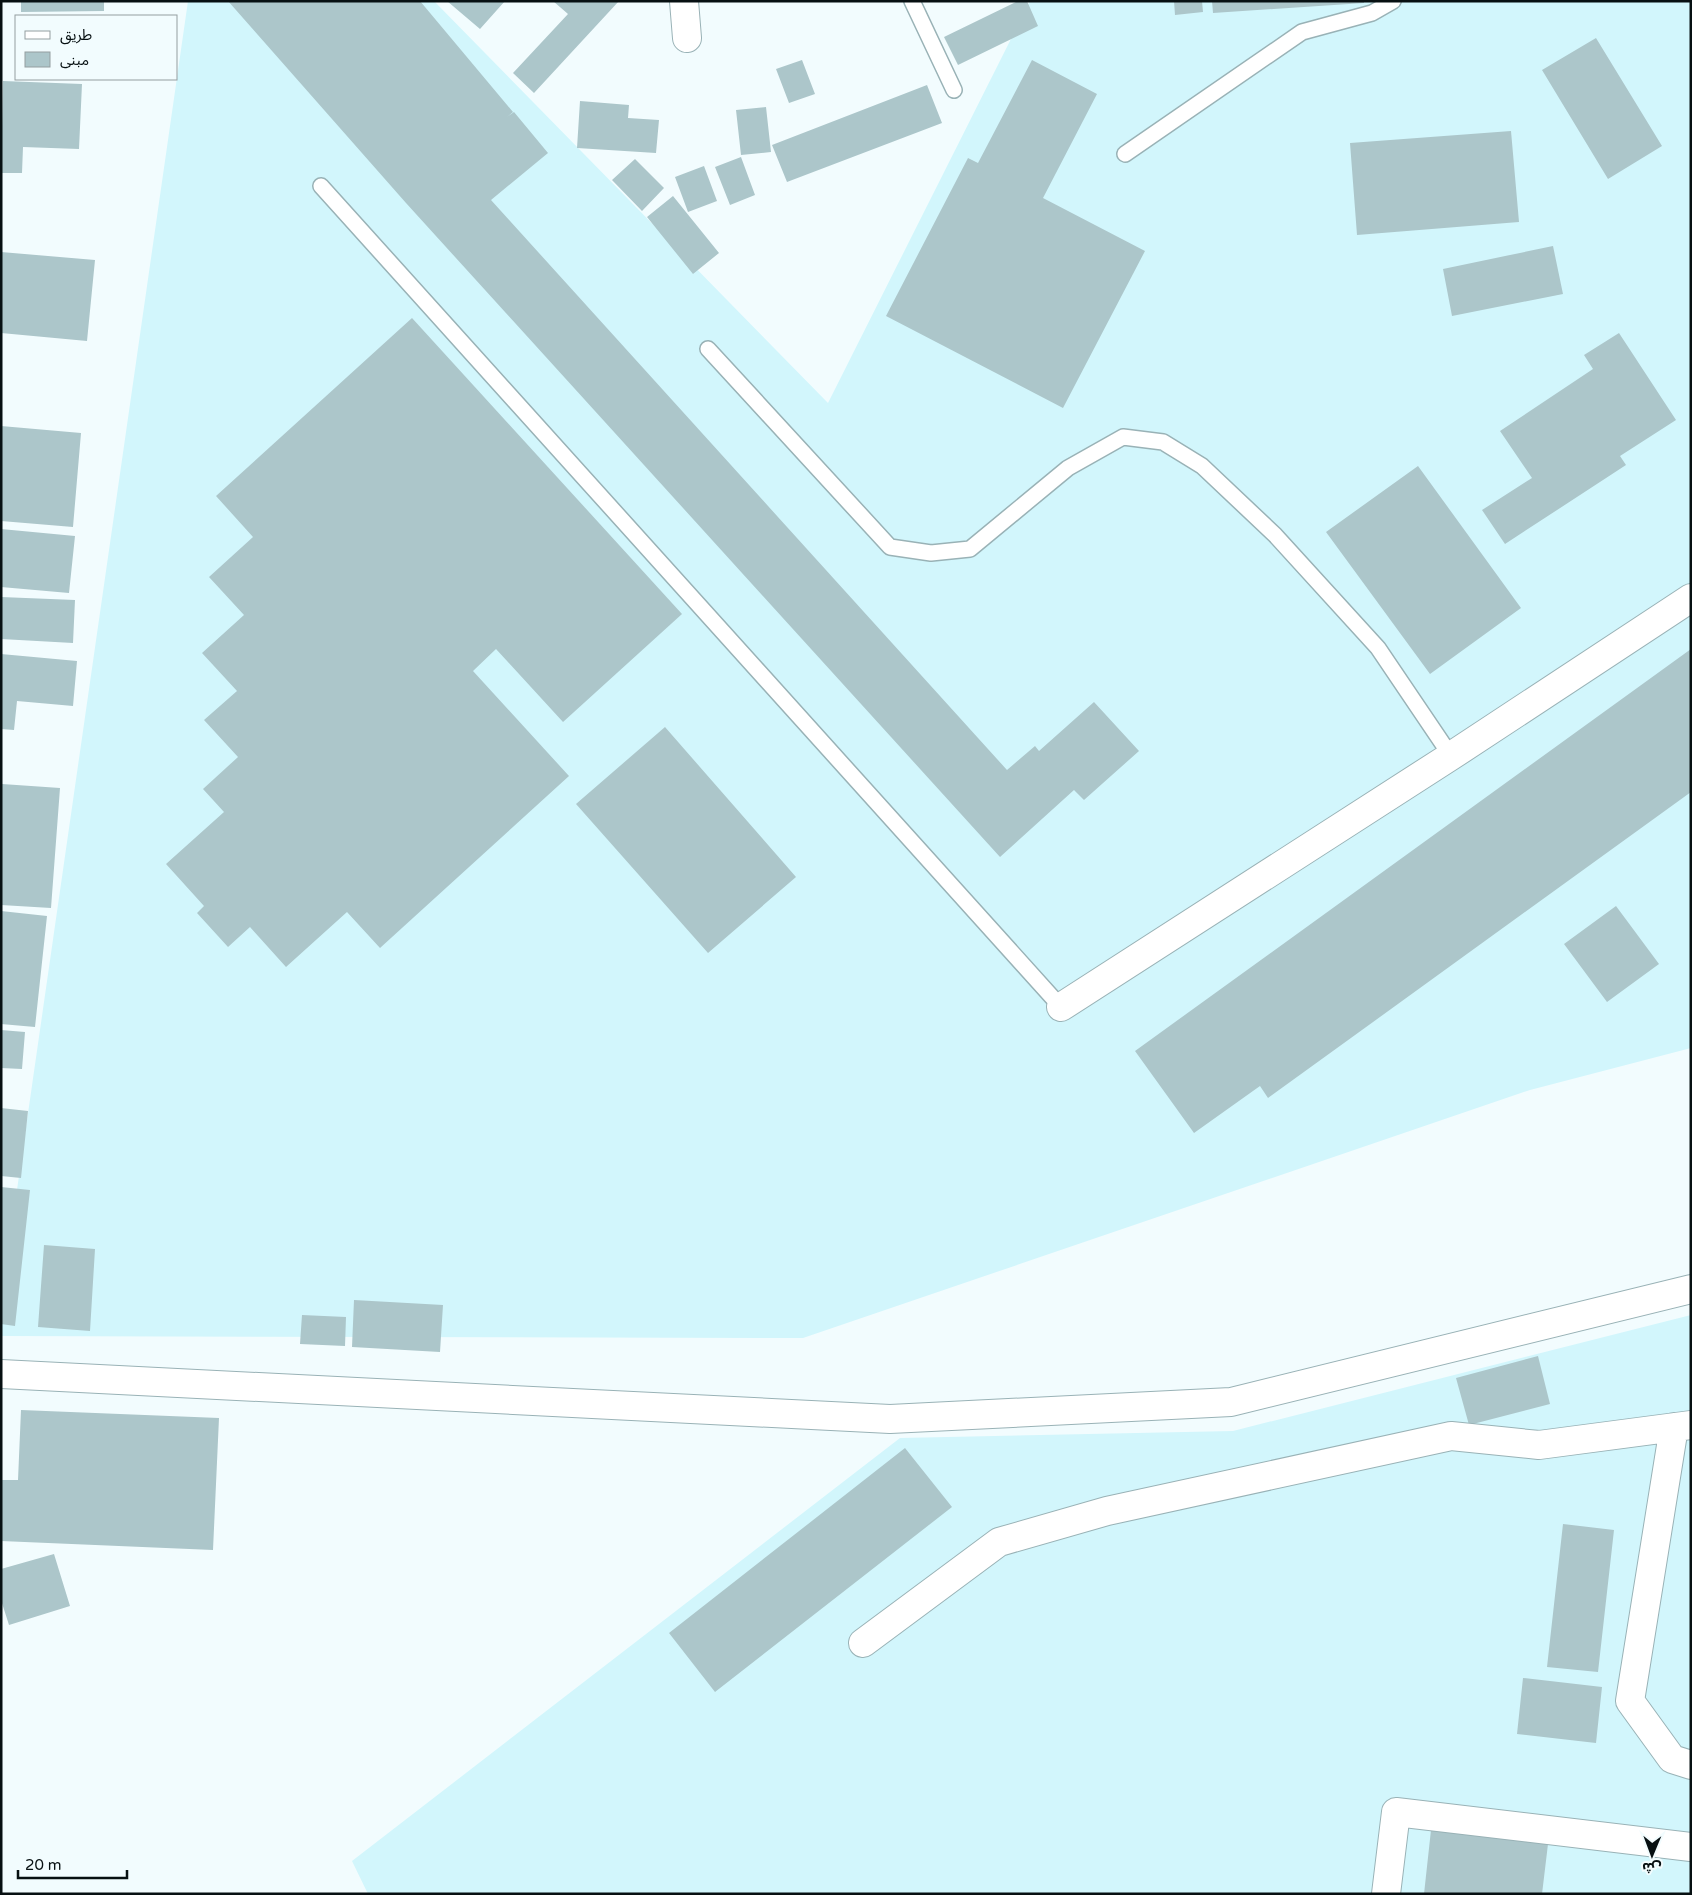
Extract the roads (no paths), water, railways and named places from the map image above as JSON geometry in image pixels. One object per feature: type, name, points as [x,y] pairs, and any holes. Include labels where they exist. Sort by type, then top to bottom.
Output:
[{"type":"street","points":[[684,1],[687,38]]},
{"type":"street","points":[[1061,1007],[1451,756],[1691,598]]},
{"type":"street","points":[[1,1374],[890,1419],[1231,1402],[1691,1289]]},
{"type":"street","points":[[863,1643],[999,1542],[1107,1510],[1450,1436],[1539,1445],[1683,1426],[1630,1701],[1672,1759],[1691,1765]]},
{"type":"street","points":[[1386,1894],[1396,1812],[1691,1848]]},
{"type":"lane","points":[[912,1],[954,90]]},
{"type":"lane","points":[[1125,154],[1302,32],[1372,13],[1393,1]]},
{"type":"lane","points":[[321,186],[1061,1007]]},
{"type":"lane","points":[[708,349],[890,547],[931,553],[970,549],[1068,468],[1123,437],[1163,442],[1202,466],[1275,535],[1378,648],[1451,756]]}]
